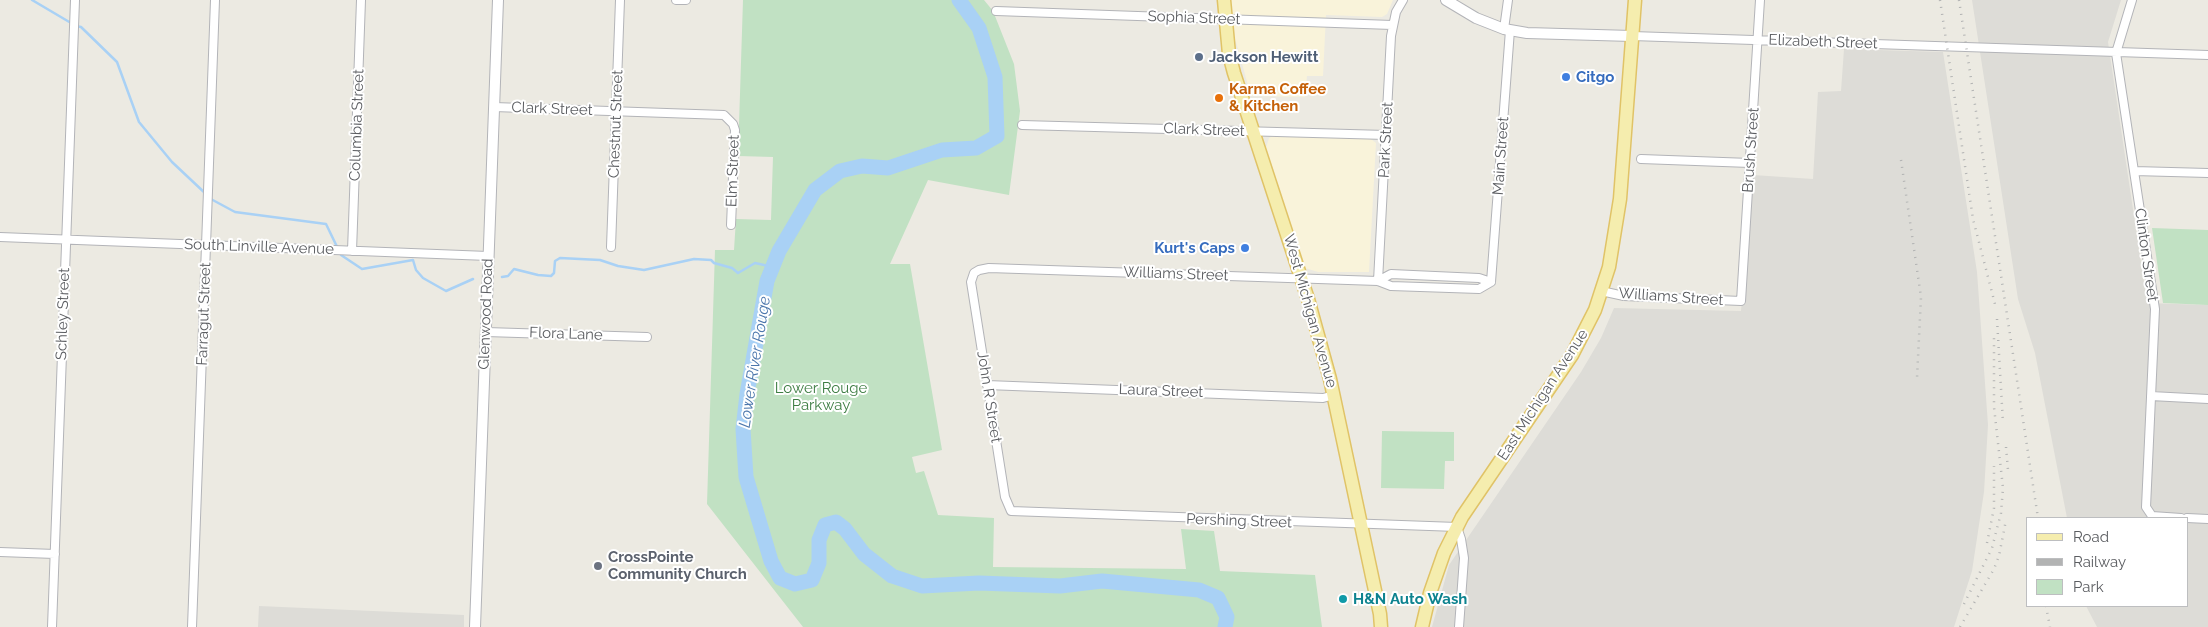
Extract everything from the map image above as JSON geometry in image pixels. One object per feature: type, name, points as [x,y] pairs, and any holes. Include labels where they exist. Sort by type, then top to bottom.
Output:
[{"type":"main road","name":"West Michigan Avenue","points":[[1224,0],[1224,18],[1229,54],[1302,280],[1334,395],[1362,525],[1381,627]]},
{"type":"main road","name":"East Michigan Avenue","points":[[1422,627],[1430,593],[1444,553],[1457,528],[1572,356],[1589,324],[1610,267],[1618,225],[1635,0]]},
{"type":"street","name":"Schley Street","points":[[52,627],[75,0]]},
{"type":"street","name":"Farragut Street","points":[[192,627],[215,0]]},
{"type":"street","name":"Columbia Street","points":[[352,251],[361,0]]},
{"type":"street","name":"Glenwood Road","points":[[475,627],[498,0]]},
{"type":"street","name":"Chestnut Street","points":[[611,247],[620,0]]},
{"type":"street","points":[[676,0],[686,0]]},
{"type":"street","name":"Park Street","points":[[1378,281],[1392,25],[1402,0]]},
{"type":"street","name":"Elizabeth Street","points":[[1446,0],[1476,18],[1507,29],[1528,33],[2208,55]]},
{"type":"street","name":"Main Street","points":[[1491,282],[1508,0]]},
{"type":"street","name":"Brush Street","points":[[1741,301],[1760,0]]},
{"type":"street","name":"Clinton Street","points":[[2132,0],[2116,53],[2154,310],[2146,507],[2148,513],[2155,517]]},
{"type":"street","name":"Sophia Street","points":[[996,11],[1392,25]]},
{"type":"street","name":"Clark Street","points":[[494,107],[719,114],[730,119]]},
{"type":"street","name":"Elm Street","points":[[730,119],[735,130],[731,225]]},
{"type":"street","name":"Clark Street","points":[[1022,125],[1386,135]]},
{"type":"street","points":[[1641,159],[1750,163]]},
{"type":"street","points":[[2134,171],[2208,173]]},
{"type":"street","name":"South Linville Avenue","points":[[0,237],[488,256]]},
{"type":"street","name":"Williams Street","points":[[974,273],[990,268],[1302,280],[1378,281],[1391,286],[1479,289],[1491,282]]},
{"type":"street","name":"John R Street","points":[[974,273],[971,291],[1006,502],[1011,511],[1021,513]]},
{"type":"street","name":"Williams Street","points":[[1378,281],[1392,274],[1479,278],[1491,282]]},
{"type":"street","name":"Williams Street","points":[[1601,291],[1624,296],[1741,301]]},
{"type":"street","name":"Flora Lane","points":[[486,332],[646,337]]},
{"type":"street","name":"Laura Street","points":[[987,385],[1323,398],[1334,395]]},
{"type":"street","points":[[2151,396],[2208,398]]},
{"type":"street","name":"Pershing Street","points":[[1021,513],[1457,528]]},
{"type":"street","points":[[2188,518],[2208,519]]},
{"type":"street","points":[[1457,528],[1462,539],[1464,558],[1459,627]]},
{"type":"street","points":[[0,552],[55,554]]},
{"type":"shaded area","points":[[1231,0],[1393,0],[1387,14],[1382,17],[1326,15],[1323,76],[1307,76],[1305,97],[1251,96],[1233,37]]},
{"type":"shaded area","points":[[1972,0],[2121,0],[2108,42],[2147,303],[2208,305],[2208,627],[2097,627],[2087,607],[2188,607],[2188,517],[2067,517],[2035,353],[2018,299]]},
{"type":"shaded area","points":[[1844,49],[1943,52],[1977,272],[1988,425],[1984,492],[1972,571],[1954,627],[1432,627],[1449,565],[1581,372],[1601,338],[1614,308],[1741,311],[1753,175],[1813,179],[1818,92],[1841,91]]},
{"type":"shaded area","points":[[1275,135],[1371,139],[1376,143],[1369,272],[1318,272],[1305,268],[1266,148],[1269,138]]},
{"type":"shaded area","points":[[259,606],[464,615],[464,627],[258,627]]},
{"type":"green space","name":"Lower Rouge Parkway","points":[[743,0],[984,0],[993,11],[1014,64],[1020,111],[1009,195],[928,180],[890,264],[910,264],[942,450],[912,457],[916,473],[924,471],[938,515],[994,518],[993,567],[1186,569],[1181,529],[1214,531],[1220,571],[1315,575],[1322,627],[803,627],[707,504],[715,250],[734,250],[736,219],[771,220],[773,157],[738,156]]},
{"type":"green space","points":[[2152,228],[2208,230],[2208,305],[2163,303]]},
{"type":"green space","points":[[1382,431],[1454,432],[1454,461],[1445,461],[1444,489],[1381,488]]},
{"type":"waterway","points":[[32,0],[71,23]]},
{"type":"waterway","name":"Lower River Rouge","points":[[959,0],[979,28],[995,77],[997,136],[976,148],[942,150],[888,168],[862,166],[840,171],[815,190],[779,251],[767,281],[747,394],[743,429],[746,477],[771,561],[780,578],[795,584],[812,580],[819,563],[819,540],[825,525],[836,522],[845,529],[864,554],[892,576],[922,586],[979,583],[1060,586],[1102,581],[1199,590],[1218,598],[1227,617],[1225,627]]},
{"type":"waterway","points":[[76,26],[81,27],[117,62],[139,122],[172,162],[206,194]]},
{"type":"waterway","points":[[209,198],[235,212],[326,224],[341,255],[362,269],[413,260],[416,270],[423,278],[446,291],[473,279]]},
{"type":"waterway","points":[[502,277],[508,276],[514,269],[551,276],[554,273],[555,261],[560,258],[600,260],[618,266],[644,270],[694,259],[711,260],[714,263],[732,268],[738,273],[755,263],[773,267]]},
{"type":"railway","points":[[1940,0],[1973,219],[1996,308]]},
{"type":"railway","points":[[1959,0],[2038,517]]},
{"type":"railway","points":[[1901,160],[1921,297],[1917,378]]},
{"type":"railway","points":[[1997,319],[2003,423]]},
{"type":"railway","points":[[1964,604],[1992,548],[2001,513],[2003,488],[1994,407],[1994,338]]},
{"type":"railway","points":[[2006,447],[2008,470]]},
{"type":"railway","points":[[1987,543],[1994,508],[1994,466]]},
{"type":"railway","points":[[1960,627],[1994,569],[1999,556],[2006,520]]},
{"type":"railway","points":[[2046,607],[2050,627]]},
{"type":"place","name":"Jackson Hewitt","points":[[1199,57]]},
{"type":"place","name":"Citgo","points":[[1566,77]]},
{"type":"place","name":"Karma Coffee & Kitchen","points":[[1219,98]]},
{"type":"place","name":"Kurt's Caps","points":[[1245,248]]},
{"type":"place","name":"CrossPointe Community Church","points":[[598,566]]},
{"type":"place","name":"H&N Auto Wash","points":[[1343,599]]}]
